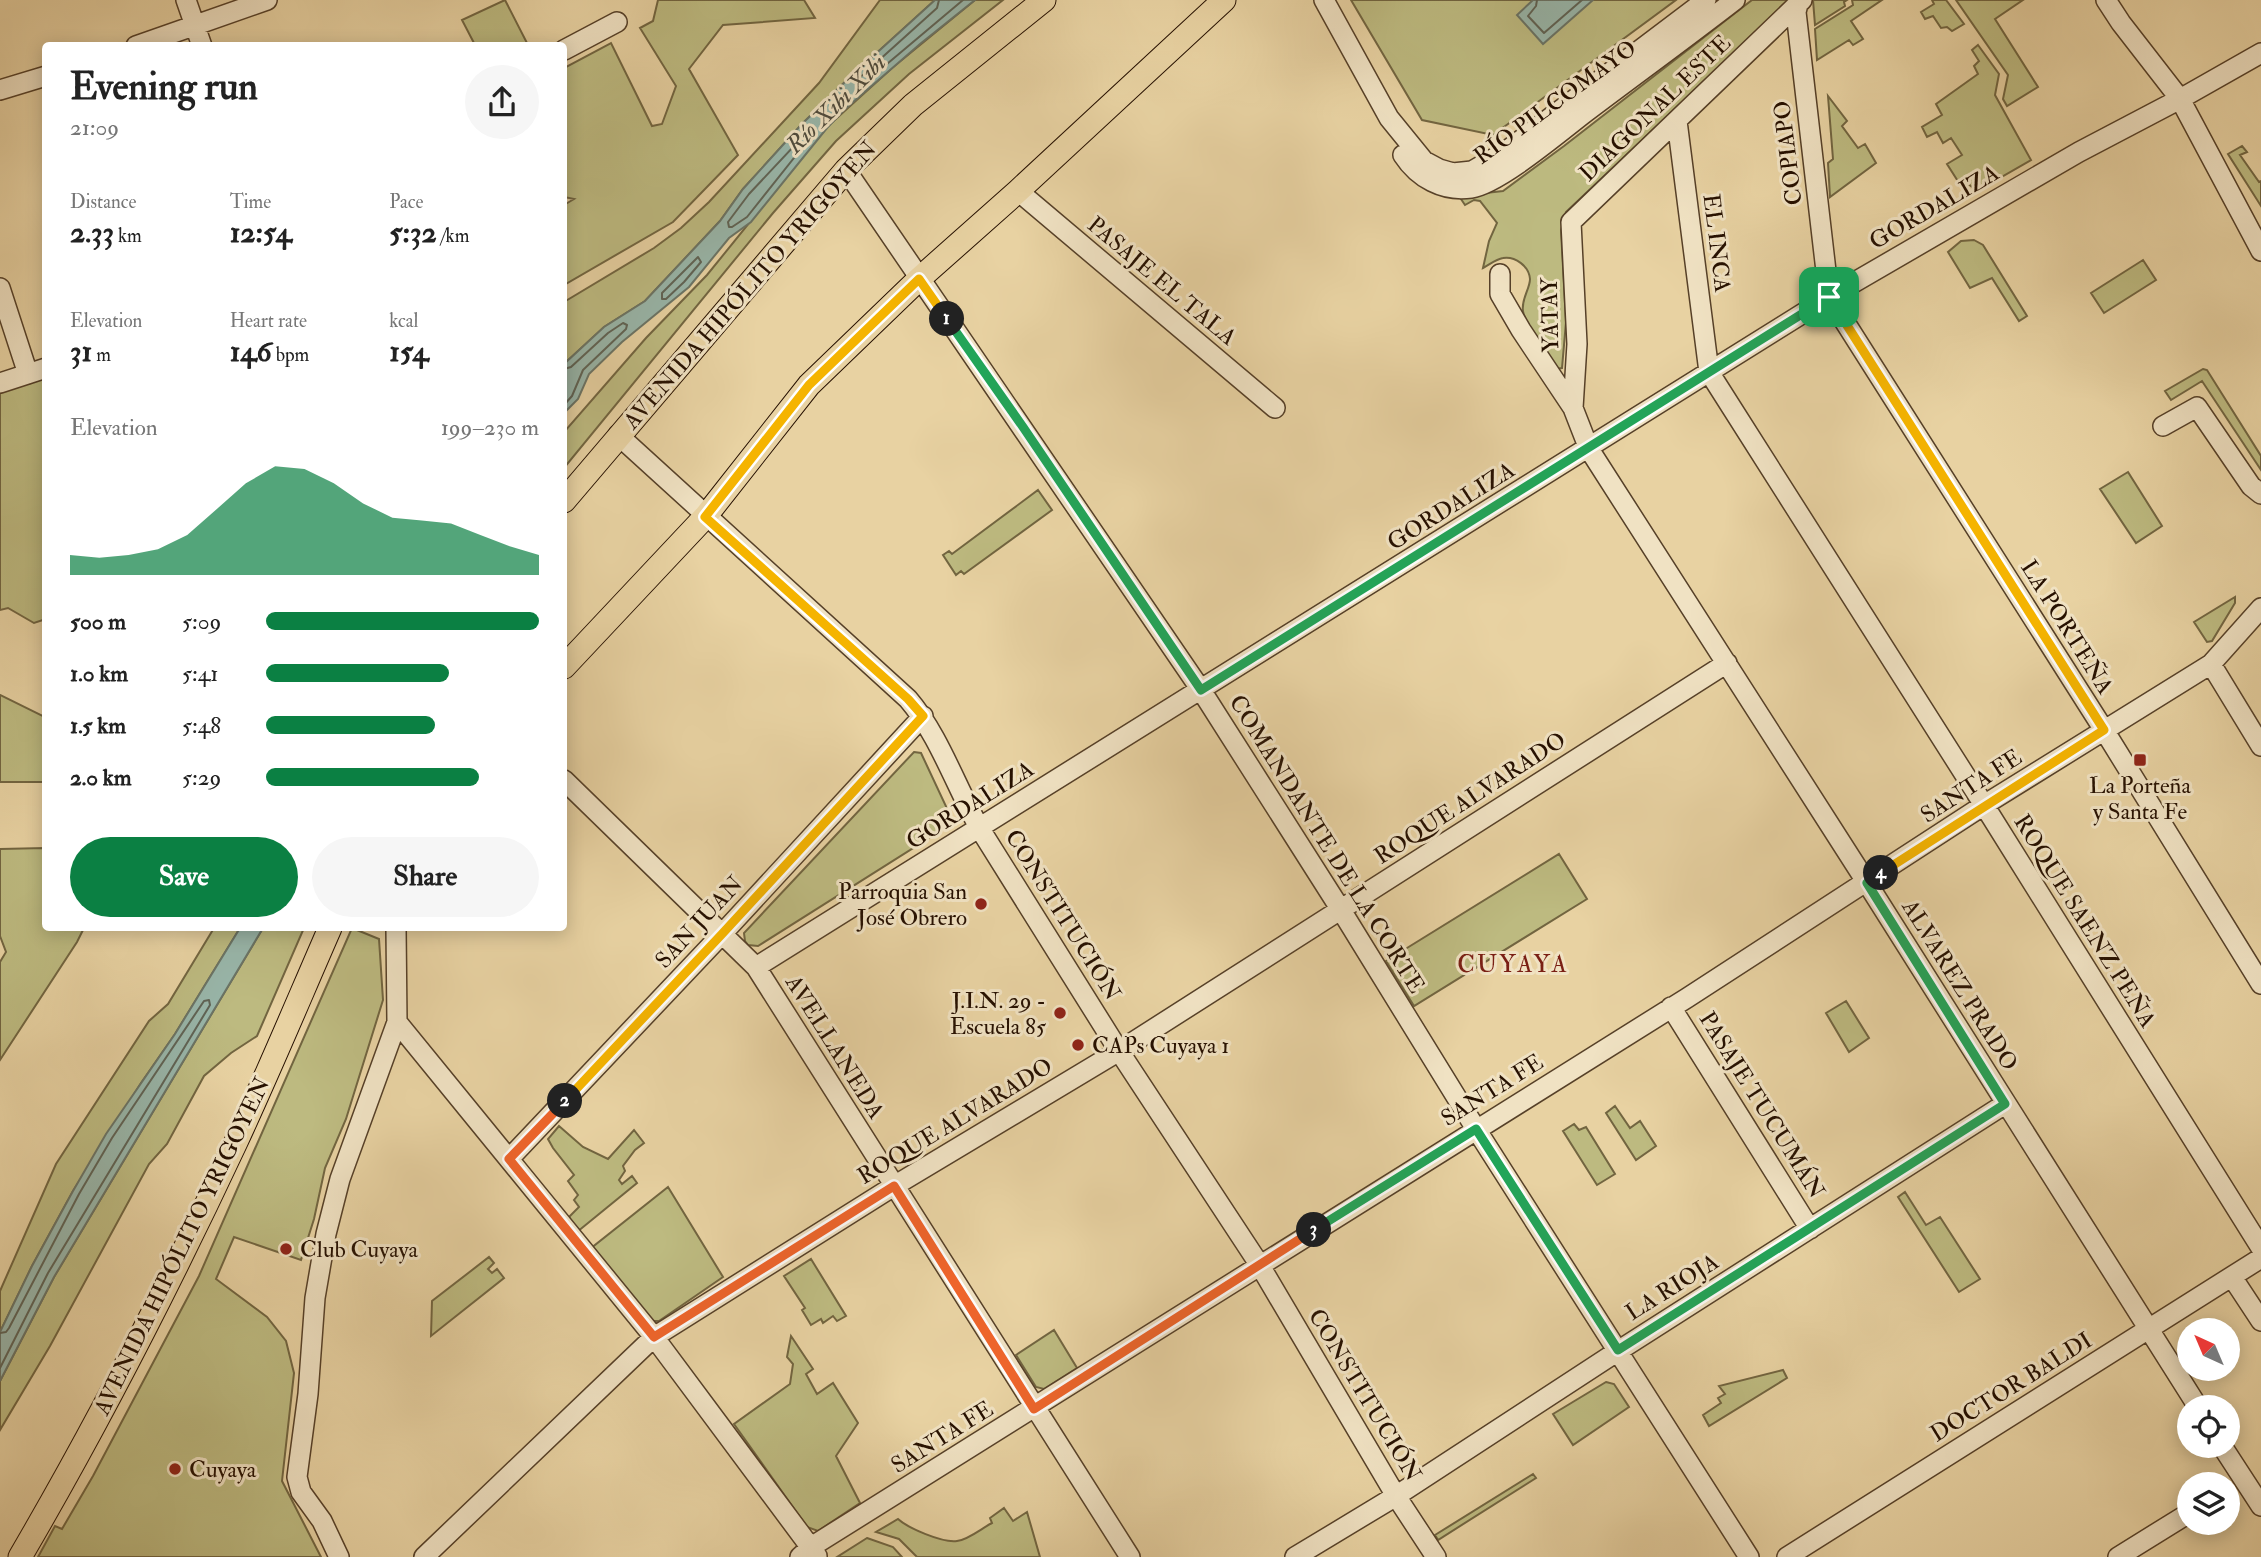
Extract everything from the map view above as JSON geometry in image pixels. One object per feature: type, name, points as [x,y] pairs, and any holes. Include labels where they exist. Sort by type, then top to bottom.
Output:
[{"type":"main road","name":"AVENIDA HIPÓLITO YRIGOYEN","points":[[567,497],[846,170],[913,105],[1044,0]]},
{"type":"main road","points":[[567,664],[705,517],[809,385],[919,279],[1224,0]]},
{"type":"main road","name":"AVENIDA HIPÓLITO YRIGOYEN","points":[[20,1557],[91,1431],[183,1253],[237,1139],[329,931]]},
{"type":"street","points":[[186,0],[201,42]]},
{"type":"street","points":[[147,42],[267,0]]},
{"type":"street","points":[[1324,0],[1405,146]]},
{"type":"street","name":"RÍO PILCOMAYO","points":[[1405,146],[1438,169],[1453,173],[1472,171],[1505,152],[1706,0]]},
{"type":"street","name":"RÍO PILCOMAYO","points":[[1405,146],[1411,166],[1434,183],[1460,189],[1483,185],[1552,138],[1735,0]]},
{"type":"street","points":[[2106,0],[2180,99],[2261,251]]},
{"type":"street","points":[[2112,0],[2121,23]]},
{"type":"street","name":"DIAGONAL ESTE","points":[[1571,222],[1800,2]]},
{"type":"street","name":"COPIAPO","points":[[1800,2],[1796,12],[1829,297]]},
{"type":"street","points":[[567,49],[617,22]]},
{"type":"street","name":"GORDALIZA","points":[[756,967],[1829,297],[2068,158],[2180,99],[2261,52]]},
{"type":"street","points":[[0,90],[42,77]]},
{"type":"street","name":"EL INCA","points":[[1677,121],[1709,372]]},
{"type":"street","name":"COMANDANTE DE LA CORTE","points":[[846,170],[1201,690],[1749,1557]]},
{"type":"street","name":"PASAJE EL TALA","points":[[1017,191],[1275,408]]},
{"type":"street","name":"YATAY","points":[[1571,222],[1577,344],[1573,408]]},
{"type":"street","points":[[1500,274],[1500,294],[1573,408]]},
{"type":"street","points":[[0,288],[37,371],[0,383]]},
{"type":"street","name":"LA PORTEÑA","points":[[1829,297],[2104,730],[2261,984]]},
{"type":"street","name":"ROQUE SAENZ PEÑA","points":[[1709,372],[2261,1248]]},
{"type":"street","points":[[2163,426],[2197,407],[2256,490]]},
{"type":"street","name":"ALVAREZ PRADO","points":[[1573,408],[1589,449],[2190,1395]]},
{"type":"street","name":"CONSTITUCIÓN","points":[[618,435],[908,699],[923,716],[980,829],[1119,1051],[1259,1265],[1396,1496],[1436,1557]]},
{"type":"street","name":"SANTA FE","points":[[810,1553],[1259,1265],[2211,664],[2261,608]]},
{"type":"street","name":"ROQUE ALVARADO","points":[[424,1557],[654,1337],[894,1186],[1119,1051],[1727,663]]},
{"type":"street","points":[[2211,664],[2261,746]]},
{"type":"street","name":"SAN JUAN","points":[[509,1159],[923,716]]},
{"type":"street","name":"AVELLANEDA","points":[[567,783],[756,967],[1130,1557]]},
{"type":"street","points":[[339,1557],[322,1521],[301,1492],[297,1477],[308,1394],[315,1298],[326,1234],[340,1179],[397,1022],[396,931]]},
{"type":"street","name":"PASAJE TUCUMÁN","points":[[1671,1007],[1810,1229]]},
{"type":"street","points":[[397,1022],[654,1337],[810,1553]]},
{"type":"street","name":"LA RIOJA","points":[[1295,1557],[1396,1496],[1618,1350],[2005,1104]]},
{"type":"street","name":"DOCTOR BALDI","points":[[1787,1557],[2261,1258]]},
{"type":"street","points":[[2232,1277],[2261,1321]]},
{"type":"street","points":[[2240,1488],[2261,1506]]},
{"type":"street","points":[[2118,1557],[2177,1520]]},
{"type":"shaded area","points":[[505,0],[526,42],[473,42],[462,20]]},
{"type":"shaded area","points":[[658,0],[804,0],[815,18],[723,25],[689,69],[738,155],[673,222],[567,283],[567,203],[574,199],[567,198],[567,66],[611,43],[652,126],[662,124],[676,86],[640,28],[653,21]]},
{"type":"shaded area","points":[[880,0],[935,0],[802,124],[743,189],[720,221],[645,301],[604,327],[567,361],[567,300],[654,248],[681,228],[709,202],[819,83]]},
{"type":"shaded area","points":[[975,0],[1003,0],[909,74],[836,141],[773,213],[567,464],[567,429],[646,338],[707,275],[827,127],[892,68]]},
{"type":"shaded area","points":[[1351,0],[1676,0],[1493,135],[1422,120]]},
{"type":"shaded area","points":[[1752,0],[1790,0],[1566,212],[1561,230],[1566,322],[1562,368],[1555,369],[1524,316],[1523,302],[1530,279],[1527,270],[1521,263],[1508,258],[1483,268],[1489,241],[1497,223],[1480,201],[1474,200],[1465,205],[1459,196],[1503,191]]},
{"type":"shaded area","points":[[1813,0],[1847,0],[1844,2],[1845,6],[1815,25]]},
{"type":"shaded area","points":[[1852,0],[1882,0],[1851,21],[1863,39],[1853,45],[1849,40],[1817,60],[1815,29],[1853,5]]},
{"type":"shaded area","points":[[1932,0],[1946,0],[1964,24],[1952,31],[1947,27],[1941,28],[1933,16],[1925,19],[1921,12],[1934,4]]},
{"type":"shaded area","points":[[1956,0],[2023,0],[1995,19],[2038,87],[2007,106],[2003,99],[2008,75]]},
{"type":"shaded area","points":[[1978,45],[1999,74],[1995,95],[2031,160],[1977,191],[1967,183],[1961,186],[1947,164],[1962,155],[1951,138],[1943,143],[1937,132],[1927,137],[1922,127],[1942,115],[1936,104],[1978,74],[1974,66],[1979,61],[1972,50]]},
{"type":"shaded area","points":[[1828,96],[1847,121],[1842,126],[1858,148],[1865,144],[1876,163],[1830,197],[1828,163],[1833,159]]},
{"type":"shaded area","points":[[2242,146],[2247,152],[2240,155],[2259,182],[2261,181],[2261,206],[2228,154]]},
{"type":"shaded area","points":[[1974,240],[1983,245],[2027,316],[2019,321],[1992,278],[1970,288],[1948,252],[1961,241]]},
{"type":"shaded area","points":[[2143,260],[2156,280],[2104,313],[2091,293]]},
{"type":"shaded area","points":[[2203,369],[2207,370],[2261,456],[2261,470],[2202,381],[2171,400],[2165,391]]},
{"type":"shaded area","points":[[42,378],[42,620],[34,623],[8,608],[0,610],[0,392]]},
{"type":"shaded area","points":[[2128,472],[2162,526],[2136,543],[2100,489]]},
{"type":"shaded area","points":[[1038,490],[1052,510],[964,574],[961,571],[956,575],[943,555],[949,551],[952,554]]},
{"type":"shaded area","points":[[2235,597],[2235,603],[2212,641],[2207,642],[2194,622]]},
{"type":"shaded area","points":[[0,695],[42,716],[42,782],[0,782]]},
{"type":"shaded area","points":[[914,752],[921,753],[951,817],[948,826],[758,946],[748,945],[744,933]]},
{"type":"shaded area","points":[[42,848],[42,931],[82,931],[0,1060],[0,962],[6,952],[0,936],[0,849]]},
{"type":"shaded area","points":[[1559,854],[1587,899],[1414,1006],[1386,961]]},
{"type":"shaded area","points":[[212,931],[238,931],[73,1191],[0,1332],[0,1291],[56,1164],[149,1021],[168,1004]]},
{"type":"shaded area","points":[[261,931],[303,931],[257,1036],[204,1076],[167,1144],[149,1164],[50,1346],[0,1430],[0,1381],[54,1277]]},
{"type":"shaded area","name":"Club Cuyaya","points":[[351,931],[359,931],[379,939],[383,1000],[346,1119],[325,1168],[314,1219],[301,1260],[234,1237],[216,1279],[267,1317],[286,1341],[294,1373],[282,1481],[321,1557],[38,1557],[55,1526],[62,1529],[93,1476],[199,1276]]},
{"type":"shaded area","points":[[1846,1001],[1869,1038],[1849,1052],[1826,1013]]},
{"type":"shaded area","points":[[1615,1106],[1630,1128],[1640,1121],[1656,1146],[1636,1160],[1606,1113]]},
{"type":"shaded area","points":[[1574,1124],[1579,1130],[1586,1127],[1615,1174],[1597,1185],[1563,1131]]},
{"type":"shaded area","points":[[559,1126],[583,1147],[608,1159],[634,1130],[644,1143],[623,1166],[625,1171],[619,1180],[622,1184],[632,1176],[637,1183],[577,1232],[569,1217],[579,1207],[574,1200],[578,1195],[568,1181],[574,1175],[548,1139]]},
{"type":"shaded area","points":[[668,1187],[723,1277],[659,1321],[648,1321],[590,1249]]},
{"type":"shaded area","points":[[1905,1192],[1926,1225],[1940,1217],[1980,1279],[1959,1292],[1898,1197]]},
{"type":"shaded area","points":[[489,1257],[494,1263],[488,1269],[492,1273],[497,1269],[504,1278],[431,1336],[432,1301]]},
{"type":"shaded area","points":[[811,1259],[846,1316],[837,1321],[833,1316],[823,1323],[821,1319],[811,1325],[802,1310],[805,1308],[784,1276]]},
{"type":"shaded area","points":[[1054,1330],[1077,1368],[1044,1389],[1036,1387],[1016,1355]]},
{"type":"shaded area","points":[[791,1336],[813,1369],[806,1374],[817,1394],[833,1383],[858,1423],[836,1456],[860,1503],[818,1531],[807,1527],[734,1424],[790,1384],[793,1364],[787,1357]]},
{"type":"shaded area","points":[[1783,1370],[1787,1378],[1709,1426],[1703,1415],[1721,1403],[1718,1398],[1725,1394],[1719,1386]]},
{"type":"shaded area","points":[[1606,1382],[1614,1384],[1629,1407],[1573,1445],[1553,1414]]},
{"type":"shaded area","points":[[1533,1474],[1536,1478],[1438,1540],[1435,1535]]},
{"type":"shaded area","points":[[1004,1508],[1013,1521],[1027,1512],[1040,1557],[917,1557],[899,1539],[876,1532],[898,1519],[926,1534],[943,1540],[957,1541],[992,1523],[990,1518]]},
{"type":"shaded area","points":[[867,1538],[893,1547],[902,1557],[837,1557]]},
{"type":"water","name":"Río Xibi Xibi","points":[[935,0],[975,0],[844,110],[751,222],[729,238],[689,287],[622,342],[589,374],[578,399],[567,410],[567,361],[604,327],[645,301],[720,221],[743,189],[802,124]]},
{"type":"water","points":[[1533,0],[1593,0],[1543,44],[1517,15]]},
{"type":"water","points":[[238,931],[261,931],[54,1277],[0,1381],[0,1332],[32,1266],[106,1134],[175,1034]]},
{"type":"place","name":"La Porteña y Santa Fe","points":[[2140,760]]},
{"type":"place","name":"Parroquia San José Obrero","points":[[981,904]]},
{"type":"place","name":"J.I.N. 29 - Escuela 85","points":[[1060,1013]]},
{"type":"place","name":"CAPs Cuyaya 1","points":[[1078,1045]]},
{"type":"place","name":"Club Cuyaya","points":[[286,1249]]},
{"type":"place","name":"Cuyaya","points":[[175,1469]]},
{"type":"district","name":"CUYAYA","points":[[1513,964]]},
{"type":"route","points":[[919,279],[1201,690],[1829,297],[2104,730],[1867,883],[2005,1104],[1618,1350],[1476,1129],[1034,1409],[894,1186],[654,1337],[509,1159],[614,1050],[923,716],[908,699],[705,517],[809,385],[919,279]]}]
